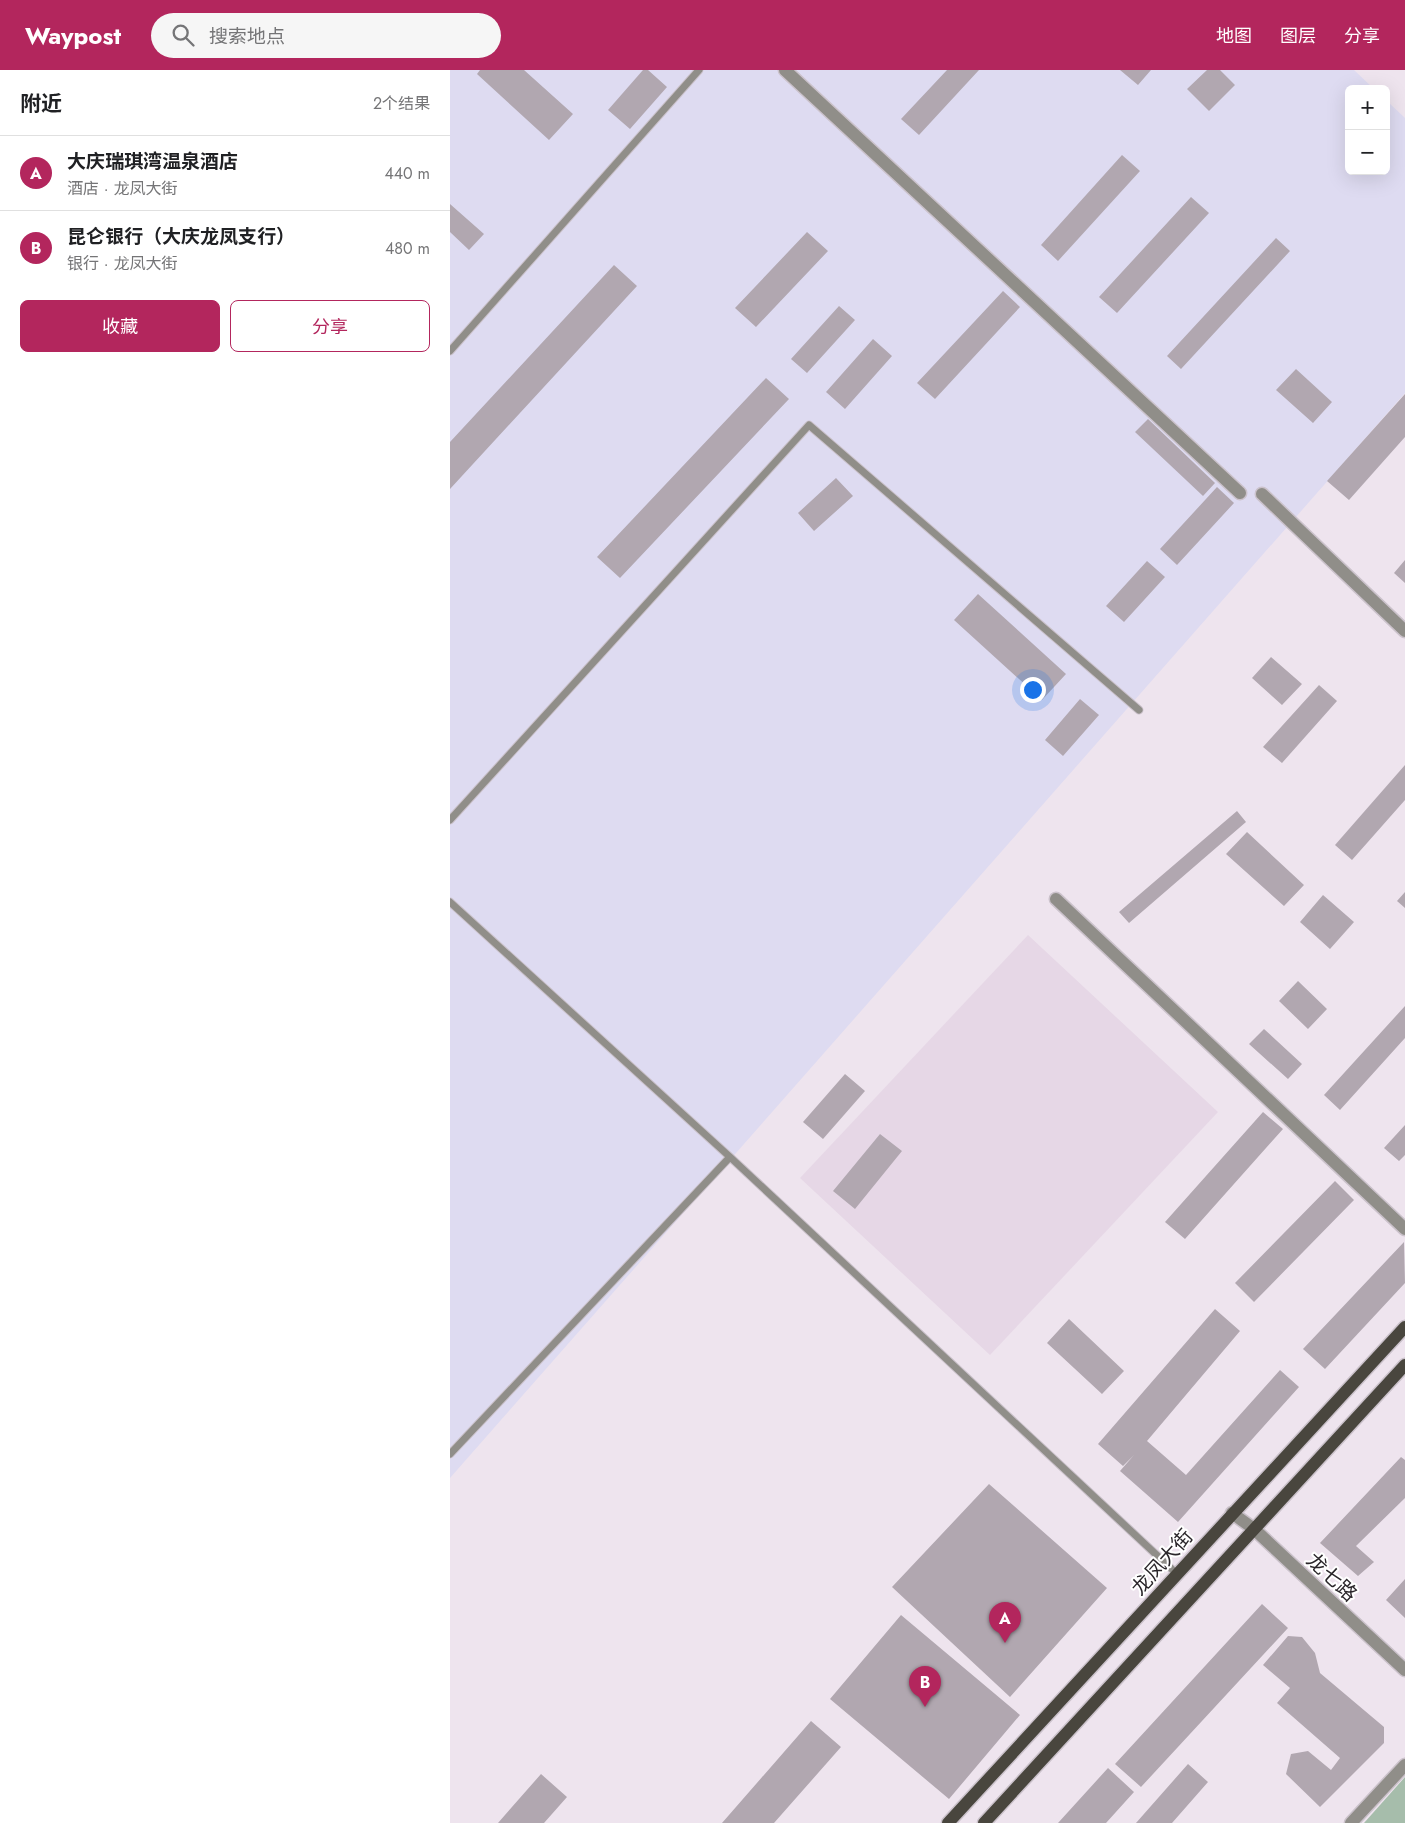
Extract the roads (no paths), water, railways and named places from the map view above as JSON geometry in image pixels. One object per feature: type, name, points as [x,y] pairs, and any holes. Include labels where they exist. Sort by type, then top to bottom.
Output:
[{"type":"main road","name":"龙凤大街","points":[[948,1823],[1405,1326]]},
{"type":"main road","points":[[984,1823],[1405,1365]]},
{"type":"street","points":[[785,70],[1240,493]]},
{"type":"street","points":[[1262,494],[1405,631]]},
{"type":"street","points":[[1056,899],[1405,1229]]},
{"type":"street","name":"龙七路","points":[[1232,1513],[1254,1529],[1405,1670]]},
{"type":"street","points":[[1351,1823],[1405,1765]]},
{"type":"lane","points":[[450,351],[699,70]]},
{"type":"lane","points":[[450,820],[810,425],[1139,710]]},
{"type":"lane","points":[[450,902],[730,1157],[1177,1574]]},
{"type":"lane","points":[[450,1454],[730,1157]]},
{"type":"place","name":"大庆瑞琪湾温泉酒店","points":[[1005,1643]]},
{"type":"place","name":"昆仑银行（大庆龙凤支行）","points":[[925,1707]]}]
